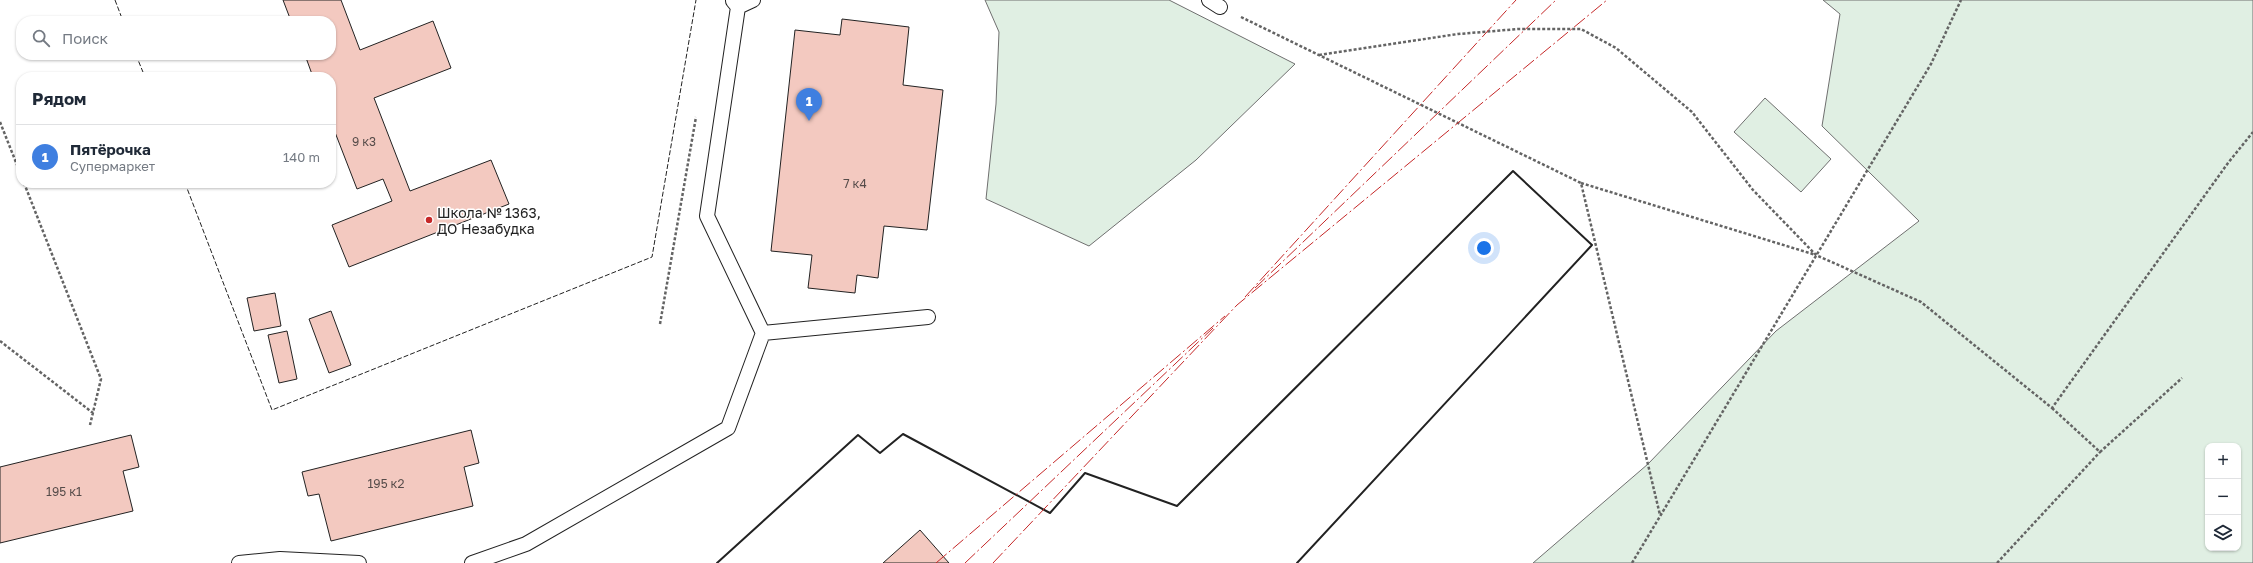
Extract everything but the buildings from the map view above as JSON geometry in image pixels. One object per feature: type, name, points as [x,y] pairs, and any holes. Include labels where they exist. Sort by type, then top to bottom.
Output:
[{"type":"lane","points":[[472,563],[526,544],[728,428],[763,333],[707,216],[735,3],[753,0]]},
{"type":"lane","points":[[763,333],[928,317]]},
{"type":"lane","points":[[239,563],[280,559],[359,563]]},
{"type":"path","points":[[1632,563],[1930,64],[1961,0]]},
{"type":"path","points":[[1215,3],[1581,183],[1816,255],[1921,302],[2052,408],[2100,452]]},
{"type":"path","points":[[1319,55],[1458,34],[1518,29],[1581,29],[1616,48],[1692,112],[1753,190],[1816,255]]},
{"type":"path","points":[[660,324],[697,110]]},
{"type":"path","points":[[0,122],[16,162]]},
{"type":"path","points":[[2052,408],[2228,163],[2253,132]]},
{"type":"path","points":[[1581,183],[1660,515]]},
{"type":"path","points":[[26,188],[101,379],[90,424]]},
{"type":"path","points":[[0,341],[93,413]]},
{"type":"path","points":[[1997,563],[2100,452],[2182,378]]},
{"type":"green space","points":[[985,0],[1169,0],[1295,64],[1196,160],[1089,246],[986,199],[996,104],[999,32]]},
{"type":"green space","points":[[1823,0],[2253,0],[2253,563],[1533,563],[1648,464],[1776,331],[1919,221],[1822,126],[1840,14]]},
{"type":"green space","points":[[1765,98],[1831,159],[1801,192],[1734,132]]},
{"type":"fence","points":[[115,0],[121,16]]},
{"type":"fence","points":[[187,188],[272,410],[652,257],[696,0]]},
{"type":"fence","points":[[138,60],[143,72]]},
{"type":"wall","points":[[717,563],[858,435],[880,453],[903,434],[1050,513],[1085,473],[1177,506],[1513,171],[1592,245],[1297,563]]},
{"type":"power","points":[[1245,297],[1516,0]]},
{"type":"power","points":[[1255,288],[1556,0]]},
{"type":"power","points":[[993,563],[1237,305],[1607,0]]},
{"type":"power","points":[[936,563],[1225,316]]},
{"type":"power","points":[[965,563],[1213,328]]},
{"type":"place","name":"Пятёрочка","points":[[809,121]]},
{"type":"place","name":"Школа № 1363, ДО Незабудка","points":[[429,220]]}]
